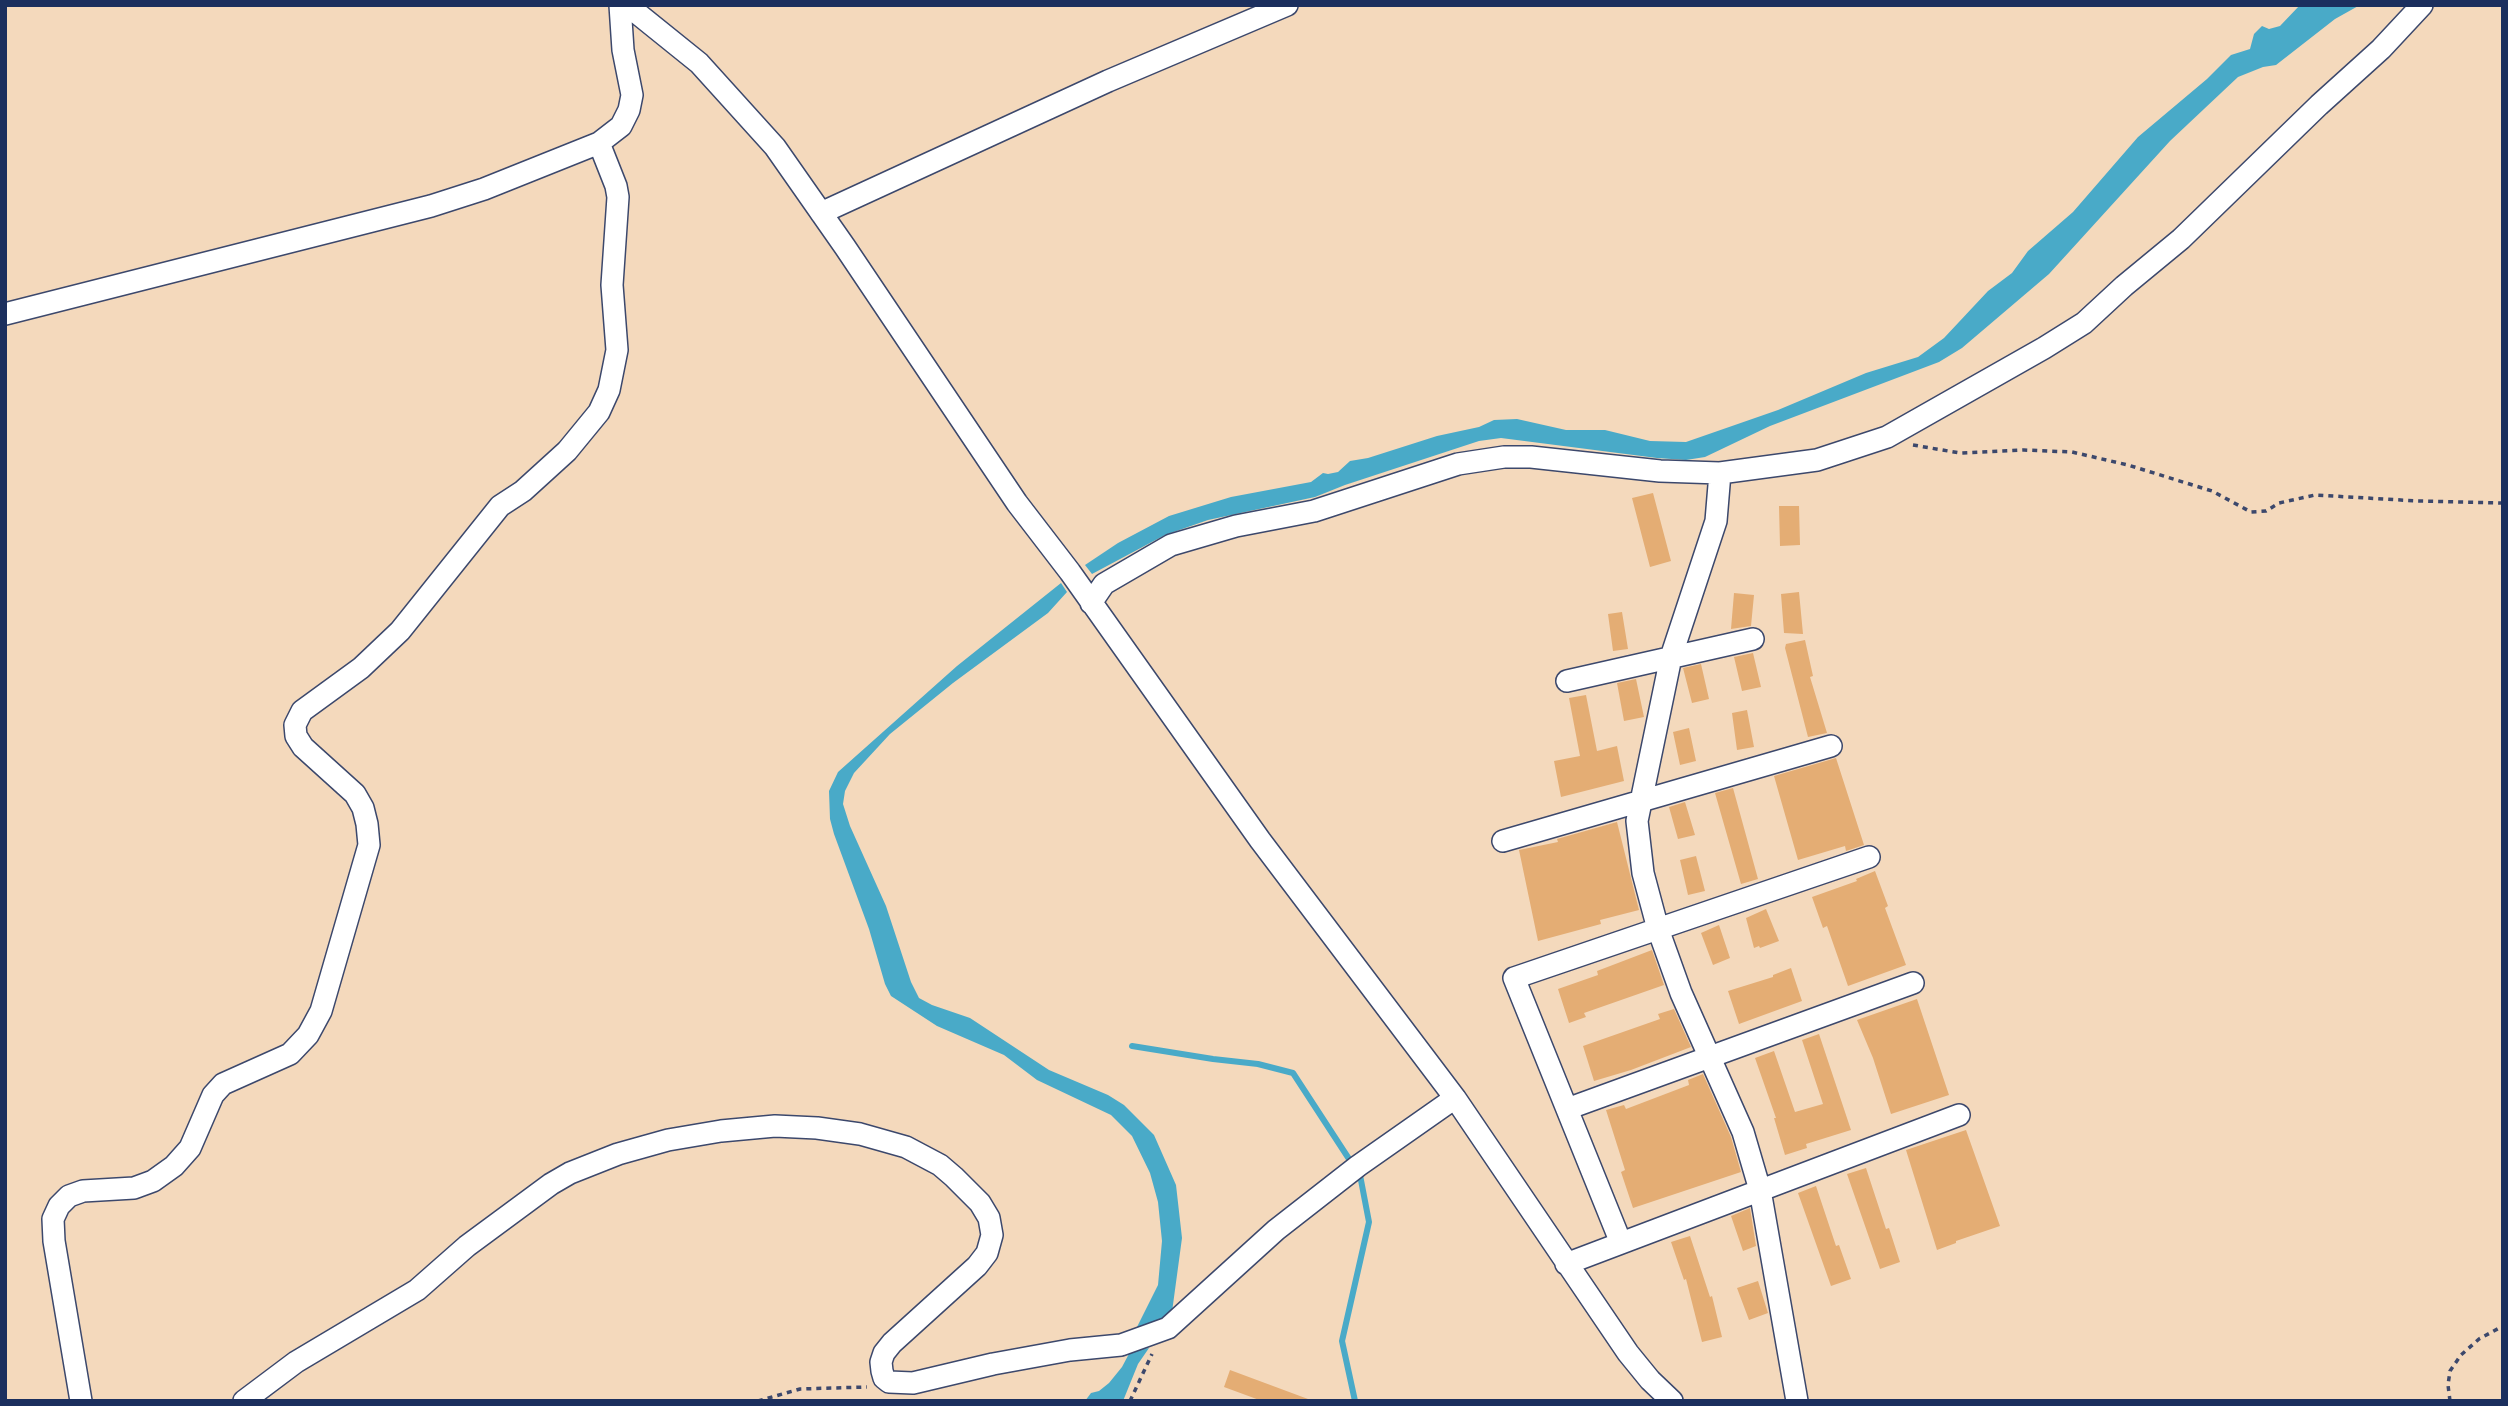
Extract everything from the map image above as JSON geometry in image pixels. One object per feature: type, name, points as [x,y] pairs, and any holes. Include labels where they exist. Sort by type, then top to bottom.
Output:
[{"type":"street","points":[[5,314],[431,206],[484,189],[599,143],[621,126],[629,110],[632,95],[623,50],[620,5]]},
{"type":"street","points":[[627,5],[699,63],[775,147],[997,475],[1070,572],[1260,840],[1455,1098],[1628,1353],[1672,1401]]},
{"type":"street","points":[[821,213],[1108,81],[1287,5]]},
{"type":"street","points":[[1088,598],[1104,584],[1171,545],[1236,526],[1314,511],[1458,464],[1493,458],[1531,457],[1660,471],[1720,473],[1817,460],[1887,437],[2033,355],[2084,323],[2181,239],[2319,105],[2381,50],[2422,5]]},
{"type":"street","points":[[80,1401],[54,1241],[54,1219],[59,1206],[69,1196],[83,1191],[134,1188],[153,1181],[174,1166],[190,1148],[213,1095],[223,1084],[290,1054],[308,1035],[321,1011],[369,845],[368,824],[355,794],[303,747],[296,736],[295,725],[302,711],[361,668],[400,631],[500,506],[523,491],[567,451],[599,412],[609,390],[617,350],[612,285],[618,197],[599,143]]},
{"type":"street","points":[[1720,473],[1716,521],[1671,657],[1639,801],[1637,821],[1643,873],[1658,929],[1681,993],[1743,1132],[1760,1190],[1797,1401]]},
{"type":"street","points":[[1567,681],[1753,639]]},
{"type":"street","points":[[1503,841],[1831,746]]},
{"type":"street","points":[[1621,1243],[1514,978],[1869,857]]},
{"type":"street","points":[[1567,1109],[1913,983]]},
{"type":"street","points":[[244,1401],[296,1362],[417,1290],[467,1246],[570,1173],[618,1154],[668,1140],[775,1126],[817,1128],[860,1135],[906,1147],[940,1165],[980,1203],[989,1218],[992,1235],[987,1253],[977,1266],[884,1353],[882,1371],[889,1382],[913,1383],[1044,1354],[1121,1345],[1168,1328],[1276,1230],[1357,1166],[1455,1098]]},
{"type":"street","points":[[1566,1264],[1959,1115]]},
{"type":"path","points":[[1887,437],[1922,447],[1960,453],[2024,450],[2081,454],[2128,465],[2212,491],[2251,512],[2266,511],[2279,503],[2315,495],[2503,503]]},
{"type":"path","points":[[2450,1401],[2450,1371],[2461,1355],[2479,1339],[2503,1326]]},
{"type":"path","points":[[1130,1401],[1168,1328]]},
{"type":"path","points":[[758,1401],[800,1389],[879,1387],[889,1382]]},
{"type":"water","points":[[2300,5],[2360,5],[2335,19],[2276,65],[2238,77],[2170,141],[2049,274],[1962,348],[1939,362],[1770,426],[1705,457],[1686,460],[1657,458],[1501,438],[1479,441],[1315,497],[1208,520],[1165,535],[1092,574],[1085,565],[1118,543],[1169,516],[1231,497],[1311,482],[1323,473],[1338,472],[1350,461],[1479,427],[1494,420],[1517,419],[1566,430],[1605,430],[1650,441],[1686,442],[1778,410],[1866,373],[1918,357],[1944,338],[1988,291],[2012,273],[2028,251],[2073,212],[2138,137],[2207,79],[2231,55],[2250,49],[2254,34],[2262,26],[2269,29],[2280,26]]},
{"type":"water","points":[[1061,583],[1067,592],[1048,613],[953,683],[890,734],[854,773],[845,791],[843,804],[886,906],[911,982],[919,998],[970,1018],[1049,1070],[1108,1095],[1124,1105],[1154,1135],[1176,1185],[1182,1238],[1172,1312],[1155,1326],[1137,1327],[1158,1285],[1162,1241],[1158,1202],[1150,1173],[1132,1136],[1111,1115],[1037,1080],[1004,1055],[937,1026],[891,996],[830,819],[829,791],[838,772],[957,666]]},
{"type":"water","points":[[1149,1348],[1138,1364],[1123,1401],[1085,1401],[1091,1393],[1099,1391],[1109,1383],[1131,1350]]},
{"type":"building","points":[[1653,493],[1671,561],[1650,567],[1632,498]]},
{"type":"building","points":[[1779,506],[1799,506],[1800,545],[1780,546]]},
{"type":"building","points":[[1799,592],[1803,634],[1784,633],[1781,594]]},
{"type":"building","points":[[1734,593],[1754,595],[1751,626],[1731,629]]},
{"type":"building","points":[[1622,612],[1628,649],[1613,651],[1608,614]]},
{"type":"building","points":[[1805,640],[1813,676],[1810,677],[1827,733],[1808,737],[1785,648],[1786,644]]},
{"type":"building","points":[[1753,653],[1761,687],[1742,691],[1734,657]]},
{"type":"building","points":[[1701,664],[1709,699],[1692,703],[1683,668]]},
{"type":"building","points":[[1636,679],[1644,717],[1624,721],[1617,683]]},
{"type":"building","points":[[1586,695],[1597,751],[1617,746],[1624,781],[1561,797],[1554,761],[1580,756],[1569,698]]},
{"type":"building","points":[[1747,710],[1754,747],[1737,750],[1732,713]]},
{"type":"building","points":[[1689,728],[1696,761],[1680,765],[1673,732]]},
{"type":"building","points":[[1836,758],[1864,845],[1846,851],[1845,846],[1798,860],[1774,776]]},
{"type":"building","points":[[1733,788],[1758,879],[1741,884],[1715,793]]},
{"type":"building","points":[[1685,802],[1695,835],[1678,839],[1669,807]]},
{"type":"building","points":[[1617,822],[1639,910],[1600,920],[1601,924],[1538,941],[1519,850],[1558,842],[1557,839]]},
{"type":"building","points":[[1696,856],[1705,891],[1688,895],[1680,860]]},
{"type":"building","points":[[1875,871],[1906,965],[1848,986],[1827,926],[1823,928],[1812,897],[1857,881],[1856,879]]},
{"type":"building","points":[[1766,909],[1779,941],[1754,948],[1746,918]]},
{"type":"building","points":[[1719,925],[1730,958],[1713,965],[1701,933]]},
{"type":"building","points":[[1652,950],[1664,985],[1584,1013],[1586,1017],[1569,1023],[1558,989],[1598,975],[1597,971]]},
{"type":"building","points":[[1791,968],[1802,1001],[1739,1024],[1728,991],[1773,977]]},
{"type":"building","points":[[1917,999],[1949,1095],[1891,1114],[1873,1058],[1857,1020]]},
{"type":"building","points":[[1674,1009],[1691,1047],[1594,1081],[1583,1046],[1660,1019],[1658,1014]]},
{"type":"building","points":[[1819,1034],[1851,1130],[1806,1144],[1807,1148],[1785,1155],[1776,1118],[1755,1058],[1774,1051],[1795,1112],[1823,1104],[1802,1040]]},
{"type":"building","points":[[1703,1074],[1731,1137],[1741,1172],[1633,1208],[1621,1172],[1625,1170],[1606,1110],[1624,1105],[1626,1109],[1689,1085],[1688,1080]]},
{"type":"building","points":[[1966,1130],[2000,1226],[1937,1250],[1906,1150]]},
{"type":"building","points":[[1866,1168],[1900,1262],[1880,1269],[1847,1174]]},
{"type":"building","points":[[1816,1186],[1836,1246],[1839,1245],[1851,1279],[1831,1286],[1798,1193]]},
{"type":"building","points":[[1750,1208],[1756,1246],[1743,1251],[1731,1216]]},
{"type":"building","points":[[1690,1236],[1710,1297],[1712,1296],[1722,1337],[1702,1342],[1686,1279],[1684,1280],[1671,1242]]},
{"type":"building","points":[[1758,1281],[1768,1313],[1749,1320],[1737,1288]]},
{"type":"building","points":[[1230,1370],[1308,1401],[1262,1401],[1224,1387]]},
{"type":"waterway","points":[[1132,1046],[1258,1064],[1293,1073],[1351,1162]]},
{"type":"waterway","points":[[1355,1401],[1342,1341],[1369,1222],[1360,1175]]}]
